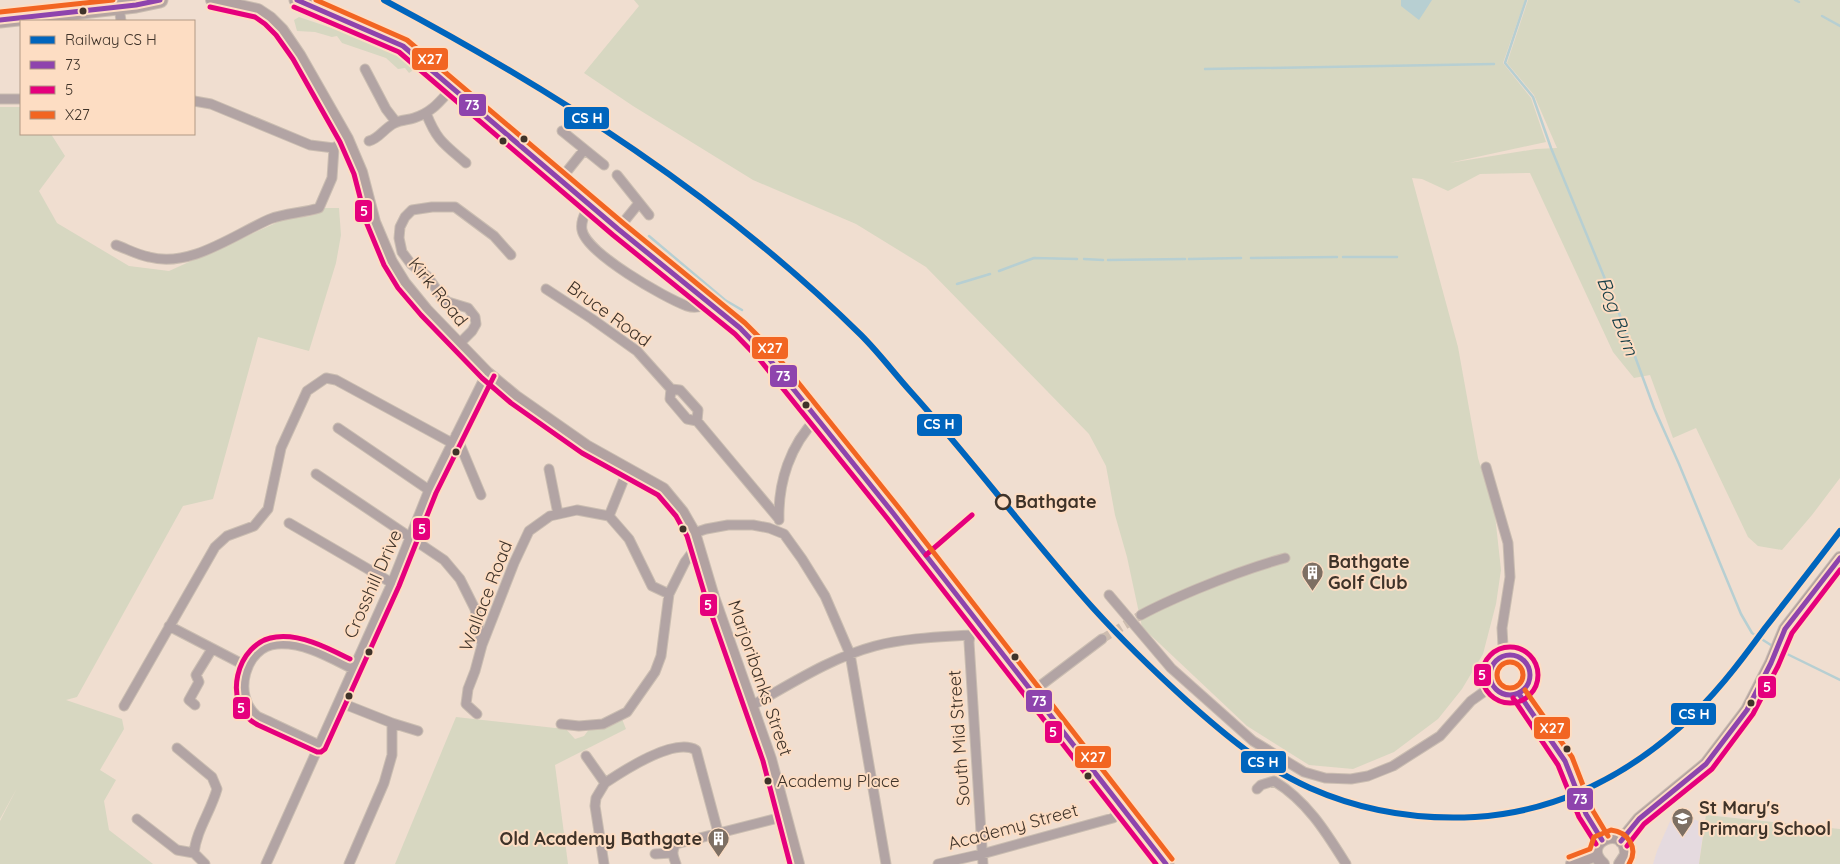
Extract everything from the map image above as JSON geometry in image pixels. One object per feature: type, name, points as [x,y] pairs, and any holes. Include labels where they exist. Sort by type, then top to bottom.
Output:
[{"type":"main road","points":[[0,20],[120,14],[159,0]]},
{"type":"main road","name":"Kirk Road","points":[[213,0],[258,10],[270,18],[282,30],[299,55],[347,139],[362,172],[374,222],[391,262],[404,284],[426,310],[487,373],[516,397],[586,446],[662,489],[682,512],[694,533]]},
{"type":"main road","points":[[297,0],[403,46],[618,229],[740,328],[766,355],[817,418],[975,630],[1032,692],[1166,864]]},
{"type":"main road","name":"Marjoribanks Street","points":[[694,533],[696,546],[770,759],[798,864]]},
{"type":"main road","points":[[1622,841],[1639,819],[1706,764],[1748,710],[1785,629],[1840,558]]},
{"type":"main road","points":[[1572,864],[1600,859],[1597,846],[1602,840],[1610,837],[1622,841],[1626,850],[1626,855],[1620,864]]},
{"type":"street","points":[[365,69],[386,109],[396,122]]},
{"type":"street","points":[[369,140],[374,140],[384,129],[396,122],[412,119],[430,112],[453,87]]},
{"type":"street","points":[[0,99],[20,99]]},
{"type":"street","points":[[195,101],[211,104],[310,145],[334,148],[347,139]]},
{"type":"street","points":[[426,113],[433,132],[439,141],[466,163]]},
{"type":"street","points":[[562,131],[604,165]]},
{"type":"street","points":[[116,245],[149,257],[169,260],[193,255],[273,218],[304,213],[319,208],[332,178],[334,148]]},
{"type":"street","points":[[560,180],[584,150]]},
{"type":"street","points":[[617,176],[650,215]]},
{"type":"street","points":[[618,229],[639,203]]},
{"type":"street","points":[[589,204],[582,220],[581,230],[587,241],[597,251],[640,281],[688,307],[700,308],[710,303]]},
{"type":"street","points":[[459,344],[472,331],[476,324],[475,317],[468,308],[448,302],[442,297],[427,276],[411,264],[402,252],[399,238],[400,227],[405,217],[412,210],[455,206],[494,236],[511,255]]},
{"type":"street","name":"Bruce Road","points":[[546,289],[637,351],[671,389],[680,390],[698,410],[697,421]]},
{"type":"street","name":"Crosshill Drive","points":[[266,864],[392,583],[429,490],[487,373]]},
{"type":"street","points":[[124,706],[215,547],[226,536],[254,526],[268,510],[281,448],[307,391],[326,378],[336,380],[454,439],[481,495]]},
{"type":"street","name":"Bruce Road","points":[[671,389],[670,398],[687,419],[697,421],[779,519]]},
{"type":"street","points":[[817,418],[806,429],[795,445],[788,464],[779,501],[779,519],[784,534],[825,596],[850,654],[886,864]]},
{"type":"street","points":[[338,428],[429,490]]},
{"type":"street","points":[[1486,467],[1508,543],[1509,593],[1502,628],[1503,646],[1506,655]]},
{"type":"street","points":[[628,469],[609,516],[629,539],[652,586],[669,594]]},
{"type":"street","points":[[548,470],[558,514]]},
{"type":"street","points":[[316,474],[444,560],[460,579],[475,609],[482,645]]},
{"type":"street","name":"Wallace Road","points":[[477,714],[466,704],[468,689],[482,645],[514,562],[529,531],[550,516],[577,510],[609,516]]},
{"type":"street","points":[[288,523],[392,583]]},
{"type":"street","points":[[694,533],[728,525],[753,524],[784,534]]},
{"type":"street","points":[[561,724],[579,726],[603,724],[627,712],[655,672],[661,656],[669,594],[685,562],[696,546]]},
{"type":"street","points":[[1141,615],[1154,607],[1223,579],[1262,564],[1285,558]]},
{"type":"street","points":[[1109,594],[1171,668],[1253,741],[1304,772],[1325,778],[1351,779],[1368,776],[1393,766],[1440,736],[1471,701],[1492,686]]},
{"type":"street","points":[[169,626],[248,667]]},
{"type":"street","points":[[751,706],[810,673],[850,654],[900,641],[975,630]]},
{"type":"street","name":"South Mid Street","points":[[975,630],[982,864]]},
{"type":"street","points":[[1032,692],[1102,638]]},
{"type":"street","points":[[319,745],[256,715],[247,702],[243,686],[248,667],[260,650],[276,644],[299,646],[318,652],[352,669]]},
{"type":"street","points":[[195,705],[189,700],[199,682],[196,675],[212,649]]},
{"type":"street","points":[[1506,655],[1520,657],[1529,668],[1530,679],[1528,685],[1519,694],[1507,696],[1492,686],[1490,680],[1491,667],[1500,657],[1506,655]]},
{"type":"street","points":[[1519,694],[1565,761],[1586,814],[1602,840]]},
{"type":"street","points":[[339,702],[418,731]]},
{"type":"street","points":[[349,864],[384,783],[392,755],[392,723]]},
{"type":"street","points":[[604,864],[595,806],[596,798],[604,783],[648,756],[687,747],[696,750],[718,832]]},
{"type":"street","points":[[177,748],[212,777],[217,789],[215,799],[195,843],[194,853]]},
{"type":"street","points":[[586,756],[604,783]]},
{"type":"street","points":[[1257,789],[1261,785],[1274,781],[1290,790],[1319,822],[1346,864]]},
{"type":"street","name":"Academy Street","points":[[938,864],[982,854],[1113,818],[1122,809]]},
{"type":"street","points":[[676,864],[672,853],[676,844],[786,816]]},
{"type":"street","points":[[137,818],[177,850],[194,853],[206,864]]},
{"type":"street","points":[[655,854],[672,853]]},
{"type":"shaded area","name":"St Mary's Primary School","points":[[1675,810],[1704,824],[1699,864],[1653,864]]},
{"type":"green space","points":[[634,0],[1525,0],[1503,63],[1531,98],[1546,142],[1449,163],[1536,149],[1557,148],[1534,95],[1507,63],[1528,0],[1840,0],[1840,478],[1782,550],[1758,546],[1748,537],[1696,428],[1673,438],[1650,375],[1634,378],[1613,352],[1530,173],[1480,174],[1448,191],[1422,179],[1412,178],[1458,347],[1478,458],[1495,515],[1501,570],[1496,604],[1483,654],[1462,689],[1438,719],[1394,752],[1353,769],[1309,765],[1247,726],[1142,627],[1127,557],[1115,515],[1106,466],[1089,434],[926,267],[856,224],[753,180],[633,106],[584,73],[639,6]]},
{"type":"green space","points":[[299,17],[394,51],[415,69],[409,73],[405,68],[398,69],[386,58],[342,43],[337,36],[332,37],[315,32],[297,31],[294,20]]},
{"type":"green space","points":[[0,107],[20,107],[20,135],[52,135],[65,156],[39,191],[57,223],[129,266],[169,271],[287,218],[312,216],[324,208],[339,208],[341,235],[336,263],[309,351],[258,337],[213,499],[183,506],[77,697],[66,700],[122,719],[124,729],[100,770],[116,780],[104,801],[109,830],[153,864],[0,864],[0,821],[17,788],[0,819]]},
{"type":"green space","points":[[456,717],[555,728],[564,727],[575,739],[584,736],[590,728],[622,719],[626,729],[555,765],[568,864],[395,864]]},
{"type":"green space","points":[[1706,815],[1840,829],[1840,864],[1699,864]]},
{"type":"water","points":[[1401,0],[1432,0],[1419,20],[1401,6]]},
{"type":"waterway","name":"Bog Burn","points":[[1526,0],[1505,63],[1533,97],[1551,148],[1619,313],[1654,408],[1741,614],[1752,633],[1774,647]]},
{"type":"waterway","points":[[1795,0],[1799,2]]},
{"type":"waterway","points":[[1822,16],[1840,26]]},
{"type":"waterway","points":[[1205,69],[1494,64]]},
{"type":"waterway","points":[[649,236],[725,300],[742,310]]},
{"type":"waterway","points":[[1251,258],[1337,257]]},
{"type":"waterway","points":[[1343,257],[1397,257]]},
{"type":"waterway","points":[[999,271],[1034,258],[1077,259]]},
{"type":"waterway","points":[[1189,259],[1241,258]]},
{"type":"waterway","points":[[1084,259],[1103,260]]},
{"type":"waterway","points":[[1108,260],[1185,259]]},
{"type":"waterway","points":[[957,284],[990,274]]},
{"type":"waterway","points":[[1781,651],[1840,680]]},
{"type":"tunnel","points":[[1102,639],[1141,615]]},
{"type":"transit line","name":"X27","points":[[0,12],[113,0]]},
{"type":"transit line","name":"73","points":[[0,20],[136,5],[160,0]]},
{"type":"transit line","name":"73","points":[[297,0],[403,46],[618,229],[740,328],[766,355],[893,513],[1166,864]]},
{"type":"transit line","name":"X27","points":[[316,0],[407,40],[623,223],[745,323],[772,350],[899,508],[1172,859]]},
{"type":"transit line","points":[[384,0],[512,72],[574,110],[635,150],[752,237],[868,342],[957,445],[1047,555],[1127,644],[1201,714],[1230,738],[1260,760],[1293,780],[1330,796],[1350,803],[1391,812],[1454,818],[1504,814],[1532,808],[1585,790],[1634,763],[1679,728],[1703,705],[1735,668],[1840,531]]},
{"type":"transit line","name":"5","points":[[210,7],[255,17],[276,35],[293,59],[340,142],[354,174],[367,224],[384,265],[398,288],[421,315],[482,378],[511,403],[582,453],[658,495],[676,516],[687,536],[706,599],[763,761],[790,864]]},
{"type":"transit line","name":"5","points":[[294,7],[399,52],[613,235],[735,334],[760,360],[887,518],[1156,864]]},
{"type":"transit line","name":"5","points":[[350,659],[333,650],[305,640],[276,637],[262,641],[251,650],[243,662],[238,675],[236,690],[239,704],[246,716],[258,725],[317,752],[325,749],[399,586],[436,493],[494,376]]},
{"type":"transit line","name":"5","points":[[926,555],[972,515]]},
{"type":"transit line","name":"73","points":[[1621,841],[1639,819],[1706,764],[1747,710],[1771,663],[1785,629],[1840,558]]},
{"type":"transit line","name":"5","points":[[1627,846],[1644,824],[1712,769],[1753,714],[1778,666],[1792,633],[1840,570]]},
{"type":"transit line","name":"5","points":[[1510,647],[1521,649],[1530,655],[1536,664],[1538,675],[1536,686],[1530,695],[1521,701],[1510,703],[1499,701],[1490,695],[1484,686],[1482,675],[1484,664],[1490,655],[1499,649],[1510,647]]},
{"type":"transit line","name":"73","points":[[1514,655],[1521,658],[1527,664],[1530,675],[1529,683],[1521,692],[1514,695],[1506,695],[1499,692],[1491,683],[1490,671],[1493,664],[1502,656],[1514,655]]},
{"type":"transit line","name":"X27","points":[[1510,662],[1519,666],[1523,675],[1519,684],[1510,688],[1501,684],[1497,675],[1501,666],[1510,662]]},
{"type":"transit line","name":"X27","points":[[1525,690],[1572,757],[1593,811],[1608,836]]},
{"type":"transit line","name":"73","points":[[1519,694],[1565,761],[1586,814],[1602,840]]},
{"type":"transit line","name":"5","points":[[1513,698],[1558,765],[1579,817],[1596,844]]},
{"type":"transit line","name":"X27","points":[[1569,857],[1590,849],[1594,837],[1611,830],[1627,837],[1630,842],[1633,852],[1629,864]]},
{"type":"place","name":"Bathgate","points":[[1003,502]]},
{"type":"place","name":"Bathgate Golf Club","points":[[1312,591]]},
{"type":"place","name":"Academy Place","points":[[768,781]]},
{"type":"place","name":"St Mary's Primary School","points":[[1683,837]]},
{"type":"place","name":"Old Academy Bathgate","points":[[718,858]]}]
